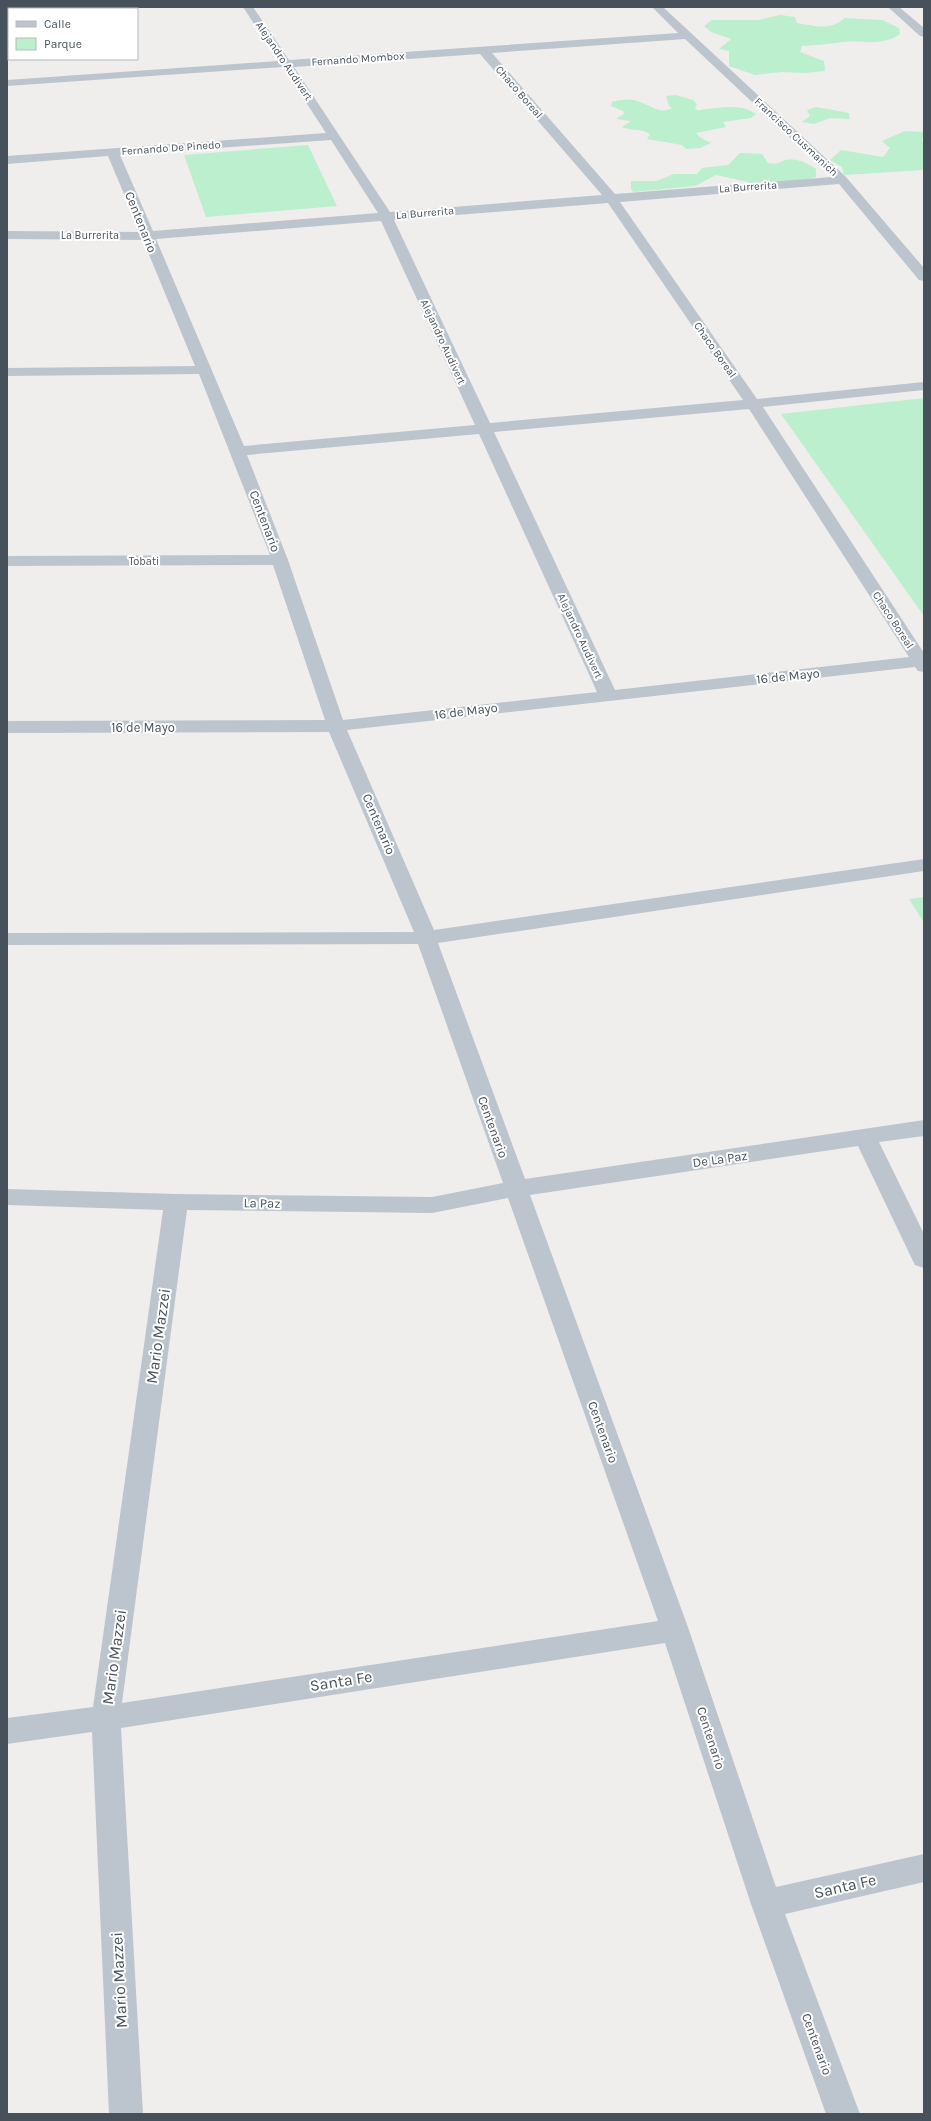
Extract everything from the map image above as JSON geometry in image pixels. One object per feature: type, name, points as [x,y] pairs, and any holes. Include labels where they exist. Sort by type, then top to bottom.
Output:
[{"type":"street","points":[[96,8],[109,7]]},
{"type":"street","name":"Alejandro Audivert","points":[[248,7],[386,216],[483,429],[608,694]]},
{"type":"street","name":"Francisco Cusmanich","points":[[656,7],[685,36],[842,180],[924,277]]},
{"type":"street","points":[[893,7],[924,34]]},
{"type":"street","name":"Fernando Mombox","points":[[7,83],[685,36]]},
{"type":"street","name":"Chaco Boreal","points":[[482,50],[610,197],[753,404],[923,663]]},
{"type":"street","name":"Fernando De Pinedo","points":[[7,160],[334,136]]},
{"type":"street","name":"Centenario","points":[[113,153],[146,236],[205,370],[238,452],[280,560],[336,726],[417,912],[675,1630],[766,1904],[843,2114]]},
{"type":"street","name":"La Burrerita","points":[[7,234],[146,236],[610,197],[842,180]]},
{"type":"street","points":[[7,372],[205,370]]},
{"type":"street","points":[[238,452],[753,404],[924,386]]},
{"type":"street","name":"Tobati","points":[[7,562],[280,560]]},
{"type":"street","name":"16 de Mayo","points":[[7,728],[336,726],[608,694],[923,663]]},
{"type":"street","points":[[7,939],[426,938],[924,865]]},
{"type":"street","name":"De La Paz","points":[[515,1188],[924,1128]]},
{"type":"street","points":[[865,1137],[924,1259]]},
{"type":"street","name":"La Paz","points":[[7,1197],[176,1202],[432,1205],[515,1188]]},
{"type":"street","name":"Mario Mazzei","points":[[126,2114],[106,1718],[176,1202]]},
{"type":"street","name":"Santa Fe","points":[[7,1731],[106,1718],[675,1630]]},
{"type":"street","name":"Santa Fe","points":[[766,1904],[924,1868]]},
{"type":"green space","points":[[780,15],[795,17],[797,23],[822,26],[834,25],[845,18],[882,20],[899,28],[900,34],[893,38],[879,42],[843,42],[802,46],[800,52],[824,61],[825,71],[805,73],[781,72],[755,75],[729,66],[729,51],[719,49],[731,39],[711,32],[704,26],[712,20],[759,20]]},
{"type":"green space","points":[[676,95],[693,100],[697,104],[695,109],[698,110],[739,107],[756,114],[751,118],[723,122],[726,127],[696,133],[701,138],[711,143],[700,148],[686,149],[682,145],[647,139],[650,134],[647,132],[622,127],[631,121],[616,119],[624,114],[623,111],[611,106],[612,102],[634,100],[655,109],[667,110],[672,108],[669,106],[666,96]]},
{"type":"green space","points":[[816,107],[849,113],[850,119],[830,118],[814,124],[802,122],[810,116],[807,110]]},
{"type":"green space","points":[[905,131],[924,132],[922,140],[924,142],[924,170],[844,175],[842,167],[830,160],[841,150],[883,157],[890,148],[882,141]]},
{"type":"green space","points":[[308,145],[337,206],[206,217],[184,155]]},
{"type":"green space","points":[[740,153],[762,154],[768,163],[772,164],[786,160],[802,162],[816,169],[816,177],[800,181],[752,183],[716,175],[695,186],[633,192],[631,189],[631,181],[656,181],[674,174],[697,174],[702,168],[728,165]]},
{"type":"green space","points":[[924,398],[924,616],[781,414]]},
{"type":"green space","points":[[924,897],[924,923],[909,899]]}]
